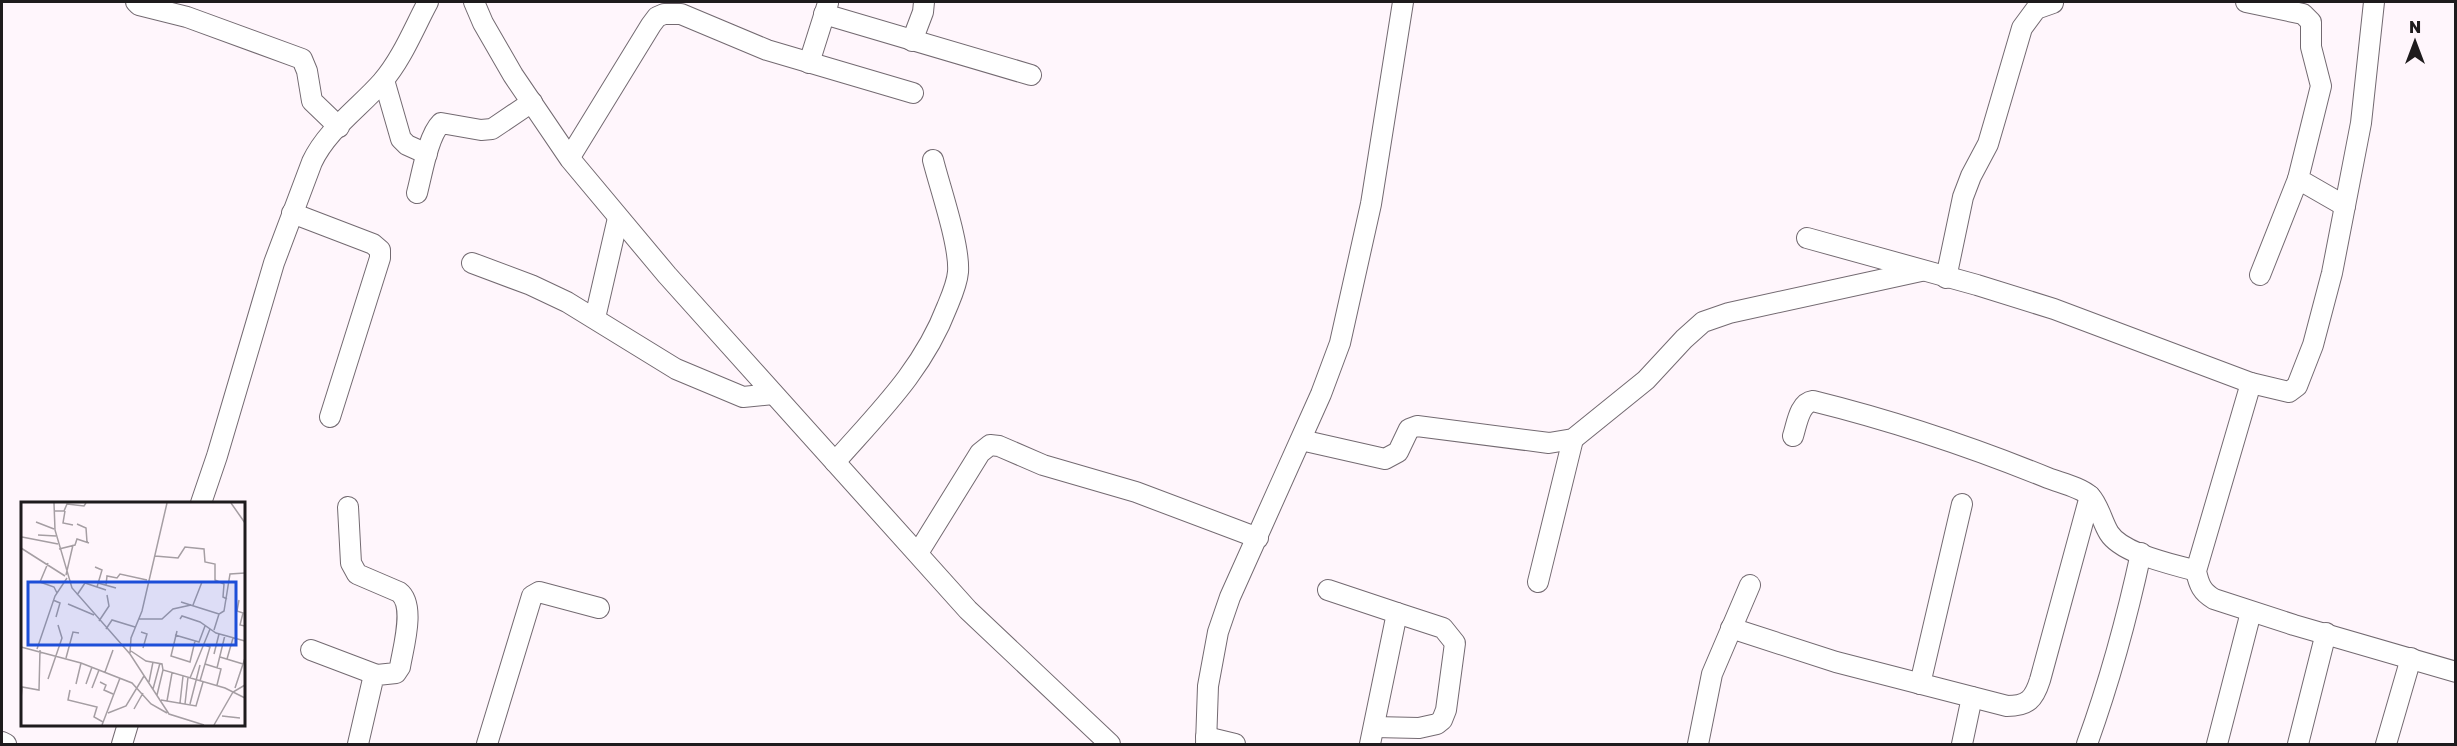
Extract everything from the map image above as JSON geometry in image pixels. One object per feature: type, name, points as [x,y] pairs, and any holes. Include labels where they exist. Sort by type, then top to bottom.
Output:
[{"type":"street","points":[[136,2],[139,5],[187,17],[302,58],[307,70],[312,101],[339,127]]},
{"type":"street","points":[[201,502],[274,263],[318,149],[384,80],[428,2]]},
{"type":"street","points":[[474,2],[503,58],[532,102],[570,157],[618,218],[968,610],[1110,744]]},
{"type":"street","points":[[912,41],[923,12],[924,2]]},
{"type":"street","points":[[1235,744],[1206,741],[1208,686],[1218,632],[1230,597],[1321,394],[1340,343],[1371,204],[1403,2]]},
{"type":"street","points":[[2246,2],[2303,14],[2311,22],[2312,47],[2321,86],[2298,179],[2260,275]]},
{"type":"street","points":[[1807,238],[2054,309],[2251,383],[2289,392],[2297,386],[2316,335],[2332,273],[2361,123],[2374,2]]},
{"type":"street","points":[[1946,278],[1963,197],[1988,144],[2022,28],[2036,9],[2053,3]]},
{"type":"street","points":[[570,157],[651,25],[667,8],[767,50],[913,93]]},
{"type":"street","points":[[809,63],[826,8],[912,41],[1031,75]]},
{"type":"street","points":[[384,80],[401,139],[407,145],[428,154]]},
{"type":"street","points":[[417,193],[428,154],[441,123],[482,130],[492,129],[532,102]]},
{"type":"street","points":[[835,462],[907,381],[937,333],[955,286],[958,270],[956,246],[933,160]]},
{"type":"street","points":[[2298,179],[2345,207]]},
{"type":"street","points":[[292,213],[373,244],[380,250],[380,258],[330,417]]},
{"type":"street","points":[[595,318],[618,218]]},
{"type":"street","points":[[472,263],[531,285],[595,318],[676,369],[732,394],[754,397],[773,394]]},
{"type":"street","points":[[1301,440],[1385,459],[1398,452],[1409,429],[1417,426],[1549,443],[1573,439],[1646,380],[1703,322],[1729,313],[1924,270]]},
{"type":"street","points":[[2251,383],[2196,571],[2199,585],[2205,594],[2251,612],[2456,672]]},
{"type":"street","points":[[1793,436],[1803,406],[1806,402],[1812,401],[1845,409],[2031,471],[2090,496],[2114,539],[2141,554],[2196,571]]},
{"type":"street","points":[[1538,582],[1573,439]]},
{"type":"street","points":[[918,553],[980,453],[990,445],[999,446],[1043,465],[1136,492],[1258,538]]},
{"type":"street","points":[[1731,628],[1836,662],[2007,706],[2020,706],[2030,702],[2035,694],[2090,496]]},
{"type":"street","points":[[1920,684],[1962,504]]},
{"type":"street","points":[[311,650],[377,675],[396,673],[400,667],[408,617],[407,602],[399,592],[357,574],[353,569],[348,507]]},
{"type":"street","points":[[2088,744],[2132,594],[2141,554]]},
{"type":"street","points":[[1698,744],[1712,674],[1750,585]]},
{"type":"street","points":[[1328,590],[1443,628],[1455,643],[1446,710],[1442,720],[1429,727],[1372,736],[1397,613]]},
{"type":"street","points":[[487,744],[532,596],[539,592],[599,608]]},
{"type":"street","points":[[2217,744],[2251,612]]},
{"type":"street","points":[[2298,744],[2326,633]]},
{"type":"street","points":[[2386,744],[2411,658]]},
{"type":"street","points":[[358,744],[373,679],[377,675]]},
{"type":"street","points":[[1962,744],[1972,697]]},
{"type":"street","points":[[122,744],[127,725]]},
{"type":"street","points":[[2,742],[6,744]]}]
